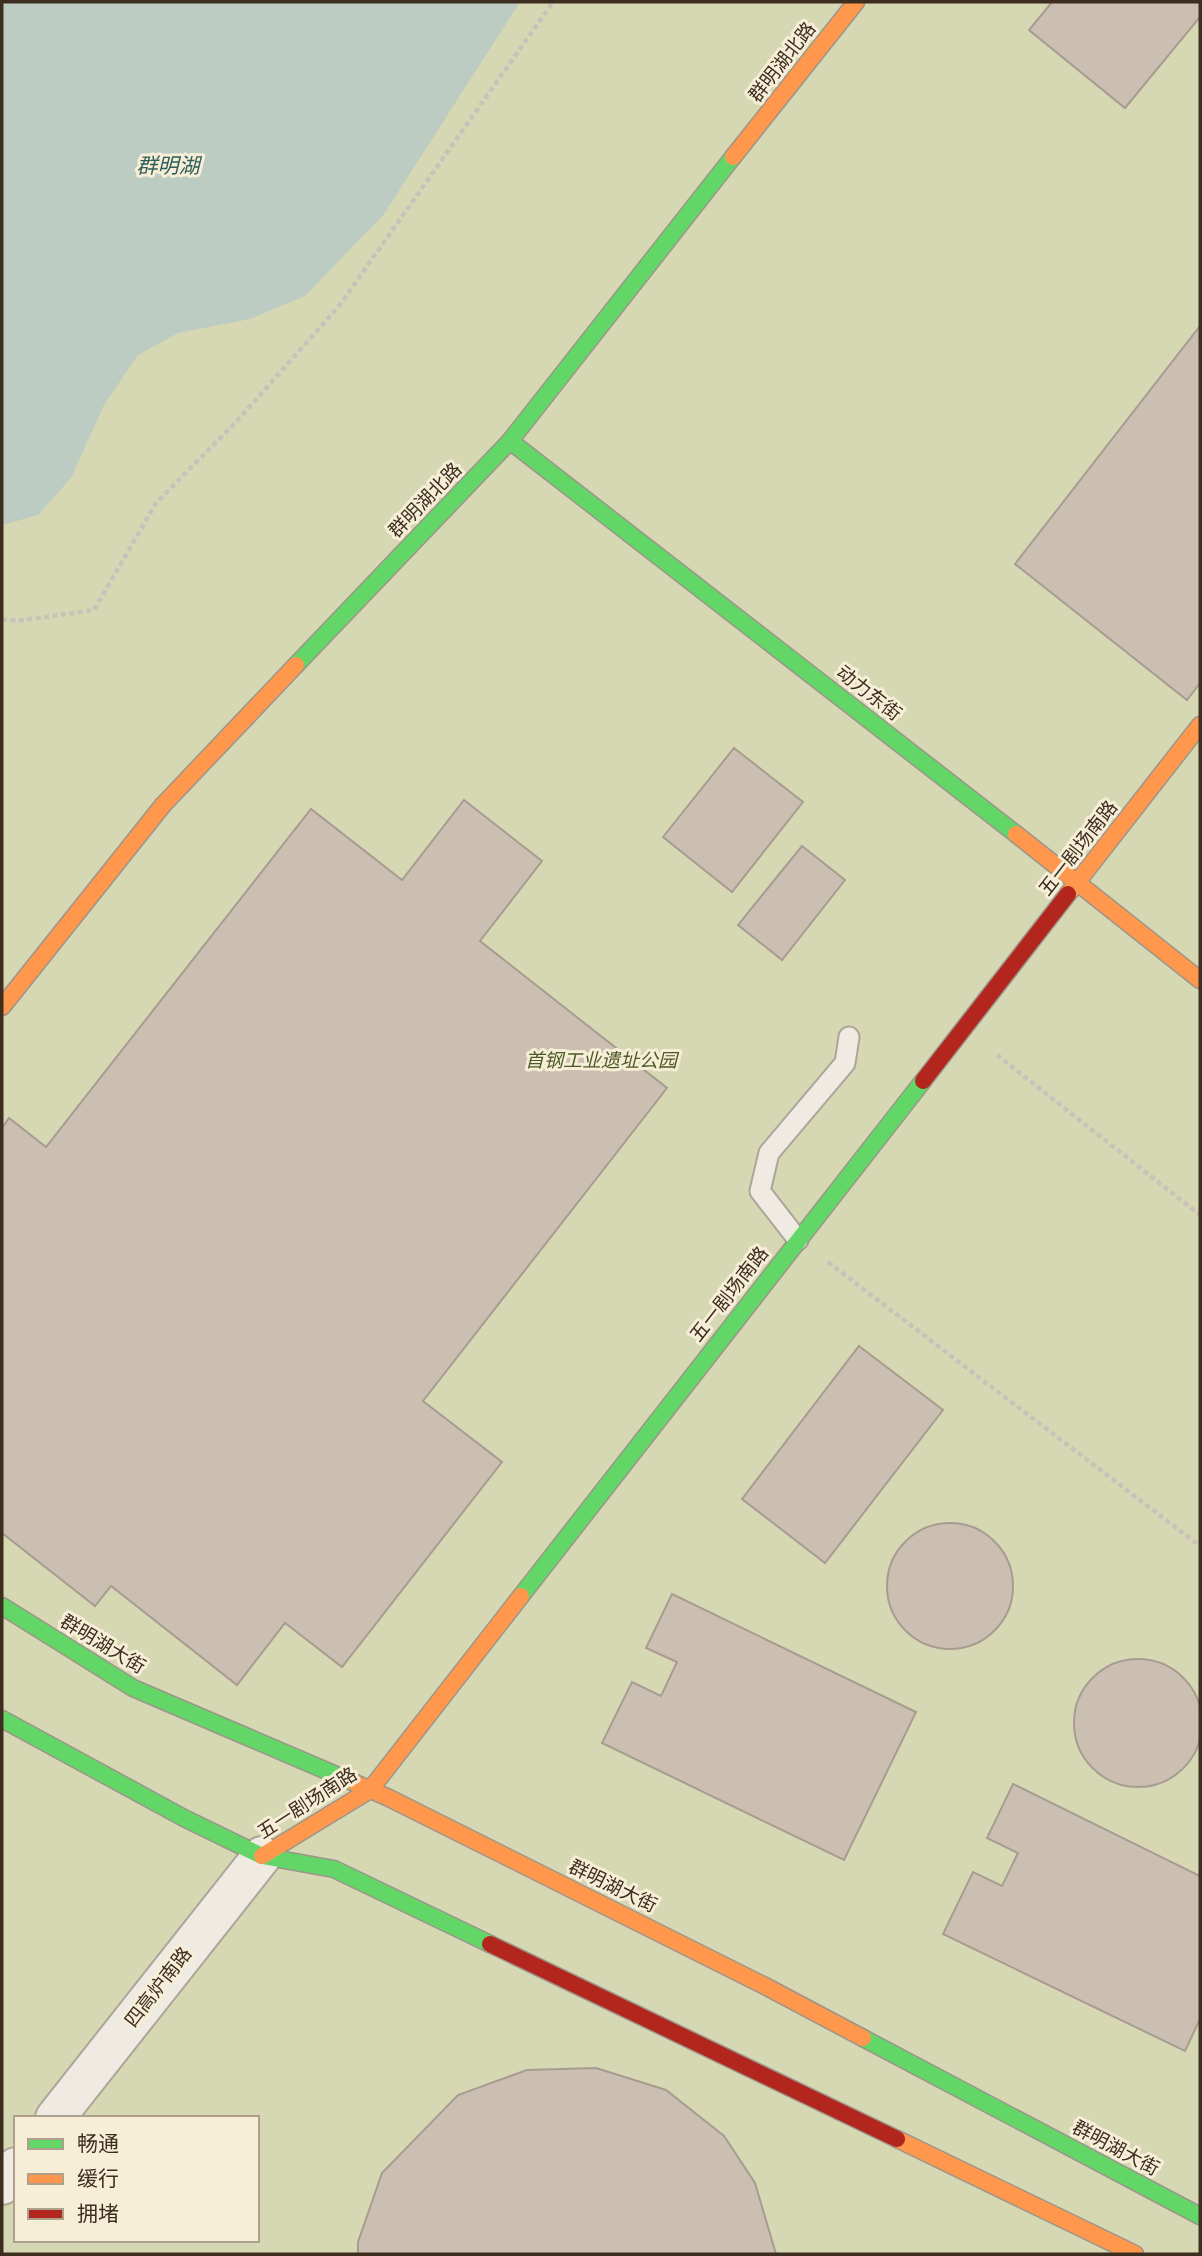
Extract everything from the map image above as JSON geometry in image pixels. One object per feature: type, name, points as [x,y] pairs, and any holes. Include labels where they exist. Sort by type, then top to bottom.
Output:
[{"type":"street","name":"群明湖北路","points":[[2,1007],[163,805],[510,441],[856,2]]},
{"type":"street","name":"动力东街","points":[[510,441],[1079,882],[1200,980]]},
{"type":"street","name":"五一剧场南路","points":[[262,1856],[370,1790],[1200,725]]},
{"type":"street","name":"群明湖大街","points":[[2,1606],[133,1688],[370,1790],[765,1986],[1199,2213]]},
{"type":"street","points":[[2,1719],[184,1818],[262,1856],[334,1869],[1135,2254]]},
{"type":"street","name":"四高炉南路","points":[[57,2116],[262,1856]]},
{"type":"street","points":[[2,2185],[14,2170]]},
{"type":"lane","points":[[798,1240],[760,1191],[769,1153],[845,1063],[849,1037]]},
{"type":"path","points":[[2,619],[18,621],[94,610],[156,502],[236,422],[339,306],[553,2]]},
{"type":"path","points":[[996,1055],[1200,1215]]},
{"type":"path","points":[[798,1240],[1200,1546]]},
{"type":"green space","name":"首钢工业遗址公园","points":[[2,2],[1200,2],[1200,2254],[2,2254]]},
{"type":"water","name":"群明湖","points":[[2,2],[520,2],[384,214],[305,296],[250,319],[178,333],[138,355],[104,405],[71,478],[38,515],[2,525]]},
{"type":"building","points":[[1052,2],[1200,2],[1200,17],[1125,108],[1029,30]]},
{"type":"building","points":[[1200,326],[1200,683],[1187,700],[1015,564]]},
{"type":"building","points":[[734,748],[803,802],[732,892],[663,837]]},
{"type":"building","points":[[464,800],[542,861],[480,941],[667,1088],[423,1401],[502,1462],[342,1667],[285,1623],[237,1685],[111,1586],[95,1606],[2,1533],[2,1128],[9,1118],[46,1147],[311,809],[402,880]]},
{"type":"building","points":[[802,846],[845,880],[782,960],[738,925]]},
{"type":"building","points":[[859,1346],[943,1410],[825,1563],[742,1499]]},
{"type":"building","points":[[950,1523],[974,1527],[995,1541],[1009,1562],[1013,1586],[1009,1610],[995,1631],[974,1645],[950,1649],[926,1645],[905,1631],[891,1610],[887,1586],[891,1562],[905,1541],[926,1527]]},
{"type":"building","points":[[672,1594],[916,1712],[844,1860],[602,1743],[632,1682],[661,1696],[677,1662],[646,1648]]},
{"type":"building","points":[[1138,1659],[1162,1664],[1183,1678],[1197,1699],[1202,1723],[1197,1747],[1183,1768],[1162,1782],[1138,1787],[1114,1782],[1093,1768],[1079,1747],[1074,1723],[1079,1699],[1093,1678],[1114,1664]]},
{"type":"building","points":[[1013,1784],[1200,1876],[1200,2019],[1185,2051],[943,1934],[973,1872],[1002,1886],[1018,1853],[987,1838]]},
{"type":"building","points":[[596,2068],[666,2090],[724,2136],[755,2183],[776,2254],[358,2254],[358,2242],[382,2173],[458,2095],[527,2070]]},
{"type":"traffic: fast","points":[[296,665],[510,441],[733,157]]},
{"type":"traffic: fast","points":[[510,441],[1016,834]]},
{"type":"traffic: fast","points":[[521,1596],[923,1081]]},
{"type":"traffic: fast","points":[[2,1606],[133,1688],[355,1783]]},
{"type":"traffic: fast","points":[[2,1719],[184,1818],[262,1856],[334,1869],[490,1944]]},
{"type":"traffic: fast","points":[[863,2038],[1200,2216]]},
{"type":"traffic: slow","points":[[733,157],[856,2]]},
{"type":"traffic: slow","points":[[2,1007],[163,805],[296,665]]},
{"type":"traffic: slow","points":[[1068,894],[1200,725]]},
{"type":"traffic: slow","points":[[1016,834],[1200,980]]},
{"type":"traffic: slow","points":[[262,1856],[370,1790],[521,1596]]},
{"type":"traffic: slow","points":[[355,1783],[765,1986],[863,2038]]},
{"type":"traffic: slow","points":[[897,2139],[1135,2254]]},
{"type":"traffic: jam","points":[[923,1081],[1068,894]]},
{"type":"traffic: jam","points":[[490,1944],[897,2139]]}]
